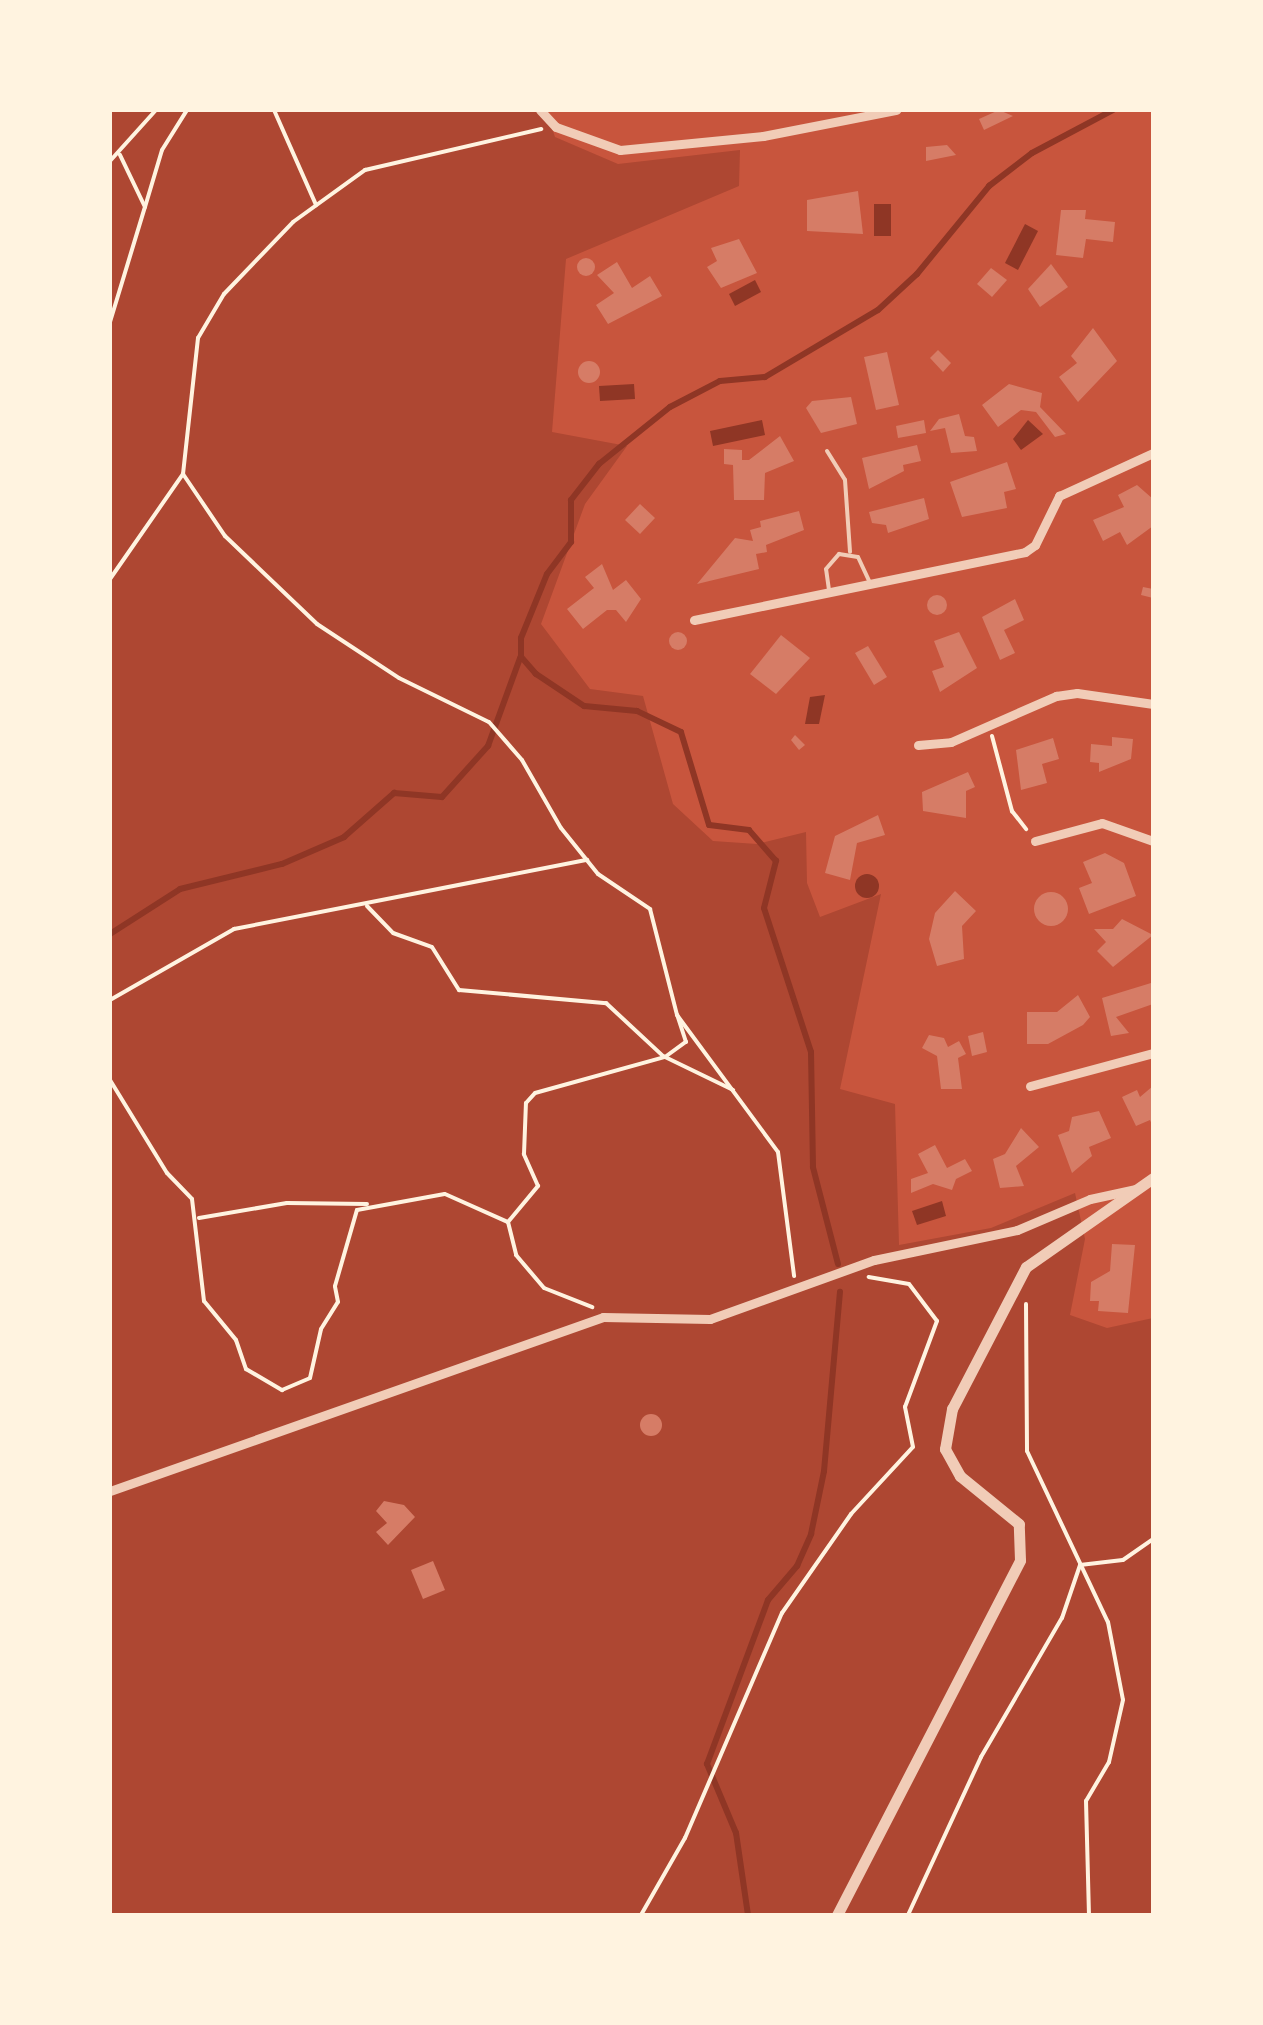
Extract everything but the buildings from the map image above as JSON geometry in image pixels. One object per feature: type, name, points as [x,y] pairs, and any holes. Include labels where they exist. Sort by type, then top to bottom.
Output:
[{"type":"street","points":[[540,110],[556,126],[620,150],[763,136],[896,110]]},
{"type":"street","points":[[694,620],[872,587],[1025,552],[1035,545],[1060,496],[1153,453]]},
{"type":"street","points":[[918,744],[951,742],[1076,693],[1153,704]]},
{"type":"street","points":[[1036,841],[1102,823],[1153,842]]},
{"type":"street","points":[[1030,1086],[1153,1052]]},
{"type":"street","points":[[838,1915],[1020,1560],[1020,1524],[960,1476],[945,1449],[952,1409],[996,1314],[1026,1267],[1153,1178]]},
{"type":"street","points":[[110,1490],[603,1317],[710,1319],[844,1272],[1017,1230],[1090,1198],[1138,1188]]},
{"type":"lane","points":[[828,451],[844,480],[850,552],[864,565],[872,587]]},
{"type":"lane","points":[[830,595],[826,570],[839,554],[850,552]]},
{"type":"path","points":[[110,161],[120,155],[156,110]]},
{"type":"path","points":[[110,322],[162,150],[187,110]]},
{"type":"path","points":[[274,110],[316,205]]},
{"type":"path","points":[[110,578],[183,474],[198,338],[224,294],[316,205],[365,170],[556,126]]},
{"type":"path","points":[[120,155],[145,207]]},
{"type":"path","points":[[183,474],[226,536],[318,624],[399,678],[489,722],[522,760],[586,860],[650,909],[686,1042],[665,1057],[535,1093],[526,1103],[524,1154],[538,1186],[508,1222]]},
{"type":"path","points":[[990,725],[1012,811],[1036,841]]},
{"type":"path","points":[[110,1000],[234,929],[586,860]]},
{"type":"path","points":[[366,905],[392,933],[432,947],[459,990],[606,1003],[665,1057],[734,1090]]},
{"type":"path","points":[[677,1015],[778,1152],[796,1290]]},
{"type":"path","points":[[110,1080],[168,1173],[182,1182],[197,1218],[196,1276],[204,1302],[236,1340],[254,1378],[282,1390],[310,1378],[321,1329],[338,1302],[335,1286],[349,1228],[356,1210],[368,1204]]},
{"type":"path","points":[[197,1218],[287,1203],[390,1207],[445,1194],[508,1222]]},
{"type":"path","points":[[508,1222],[516,1255],[544,1288],[587,1302],[603,1317]]},
{"type":"path","points":[[641,1915],[685,1838],[782,1613],[851,1514],[914,1447],[905,1407],[936,1320],[909,1284],[844,1272]]},
{"type":"path","points":[[1032,1288],[1026,1305],[1027,1452],[1055,1500],[1080,1566],[1108,1622],[1124,1700],[1109,1762],[1086,1802],[1089,1915]]},
{"type":"path","points":[[1080,1566],[1122,1560],[1153,1539]]},
{"type":"path","points":[[908,1915],[981,1757],[1062,1618],[1080,1566]]},
{"type":"shaded area","points":[[110,110],[546,110],[555,137],[618,164],[740,150],[739,186],[566,259],[552,432],[627,446],[585,504],[541,624],[590,689],[643,696],[673,804],[713,841],[757,844],[806,832],[807,883],[820,917],[881,894],[840,1089],[895,1104],[899,1245],[991,1228],[1075,1193],[1085,1239],[1070,1315],[1107,1328],[1153,1318],[1153,1915],[110,1915]]},
{"type":"shaded area","points":[[874,204],[891,204],[891,236],[874,236]]},
{"type":"shaded area","points":[[1025,224],[1038,231],[1018,270],[1005,263]]},
{"type":"shaded area","points":[[755,280],[761,292],[735,306],[729,294]]},
{"type":"shaded area","points":[[634,384],[635,399],[600,401],[599,386]]},
{"type":"shaded area","points":[[762,420],[765,435],[713,446],[710,431]]},
{"type":"shaded area","points":[[1028,420],[1043,434],[1021,450],[1013,439]]},
{"type":"shaded area","points":[[825,695],[819,724],[805,724],[810,697]]},
{"type":"shaded area","points":[[867,874],[879,886],[867,898],[855,886]]},
{"type":"shaded area","points":[[942,1201],[946,1216],[917,1225],[912,1211]]},
{"type":"waterway","points":[[838,1264],[813,1167],[811,1052],[764,908],[776,861],[749,830],[709,825],[681,732],[637,711],[584,706],[536,674],[521,657],[521,638],[547,574],[571,542],[571,500],[599,464],[670,407],[720,381],[765,377],[878,310],[917,274],[989,186],[1032,153],[1113,110]]},
{"type":"waterway","points":[[110,934],[180,889],[282,864],[344,837],[394,793],[442,797],[488,746],[520,658]]},
{"type":"waterway","points":[[748,1915],[736,1833],[707,1764],[768,1600],[797,1566],[811,1534],[824,1471],[840,1292]]}]
